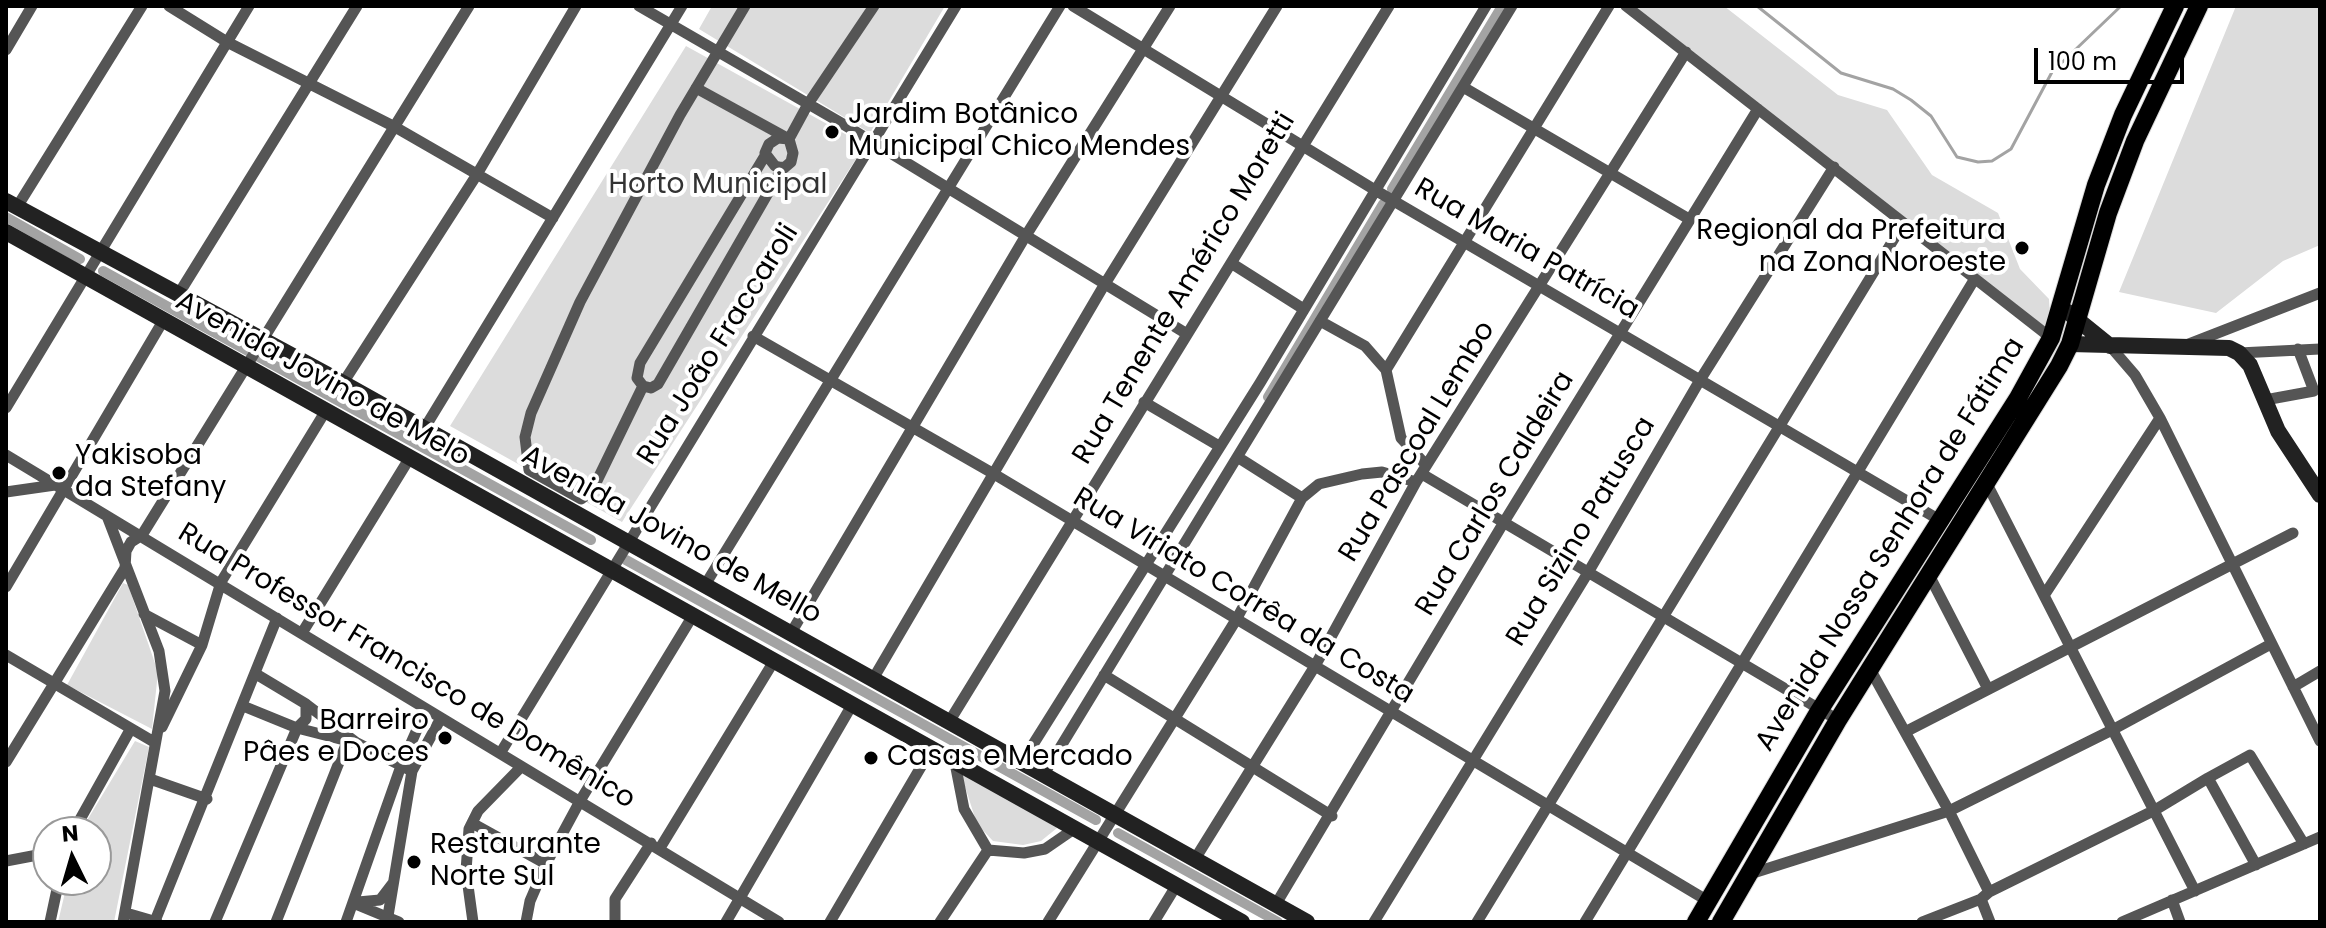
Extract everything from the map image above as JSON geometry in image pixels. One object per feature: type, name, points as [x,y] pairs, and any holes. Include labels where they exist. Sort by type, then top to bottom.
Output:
[{"type":"main road","name":"Avenida Nossa Senhora de Fátima","points":[[1696,922],[1819,711],[1938,519],[2018,398],[2051,338],[2096,185],[2123,115],[2175,6]]},
{"type":"main road","name":"Avenida Nossa Senhora de Fátima","points":[[1721,922],[1838,720],[2070,344],[2108,213],[2135,141],[2199,6]]},
{"type":"main road","name":"Avenida Jovino de Mello","points":[[11,204],[262,344],[343,383],[1307,922]]},
{"type":"main road","name":"Avenida Jovino de Melo","points":[[6,232],[1242,922]]},
{"type":"main road","points":[[2062,305],[2110,346]]},
{"type":"main road","points":[[2070,344],[2229,348],[2239,353],[2250,365],[2278,431],[2320,495]]},
{"type":"street","points":[[6,50],[32,6]]},
{"type":"street","points":[[11,204],[142,6]]},
{"type":"street","points":[[169,6],[227,42],[395,127],[553,218]]},
{"type":"street","points":[[6,408],[249,6]]},
{"type":"street","points":[[178,295],[357,6]]},
{"type":"street","points":[[6,762],[125,568],[126,551],[142,535],[469,6]]},
{"type":"street","points":[[343,383],[476,176],[576,6]]},
{"type":"street","points":[[639,6],[808,104],[1103,287],[1187,334]]},
{"type":"street","points":[[424,429],[682,6]]},
{"type":"street","points":[[643,386],[592,491],[581,499],[529,470],[525,437],[531,413],[580,302],[696,88],[745,6]]},
{"type":"street","points":[[789,139],[778,138],[769,144],[766,154],[640,363],[637,378],[643,386],[651,388],[658,384],[783,167],[791,162],[793,153],[789,139],[808,104],[874,6]]},
{"type":"street","name":"Rua João Fraccaroli","points":[[501,752],[608,570],[956,6]]},
{"type":"street","points":[[705,585],[1060,6]]},
{"type":"street","name":"Rua Maria Patrícia","points":[[1073,6],[1301,146],[1957,530]]},
{"type":"street","points":[[791,633],[1025,237],[1170,6]]},
{"type":"street","points":[[873,679],[1103,287],[1277,6]]},
{"type":"street","name":"Rua Tenente Américo Moretti","points":[[949,722],[1389,6]]},
{"type":"street","points":[[1044,774],[1320,321],[1486,6]]},
{"type":"street","points":[[1022,762],[1302,308],[1463,87],[1512,6]]},
{"type":"street","points":[[1386,370],[1609,6]]},
{"type":"street","points":[[1626,6],[2051,338]]},
{"type":"street","name":"Rua Pascoal Lembo","points":[[1195,859],[1315,666],[1422,474],[1686,52]]},
{"type":"street","points":[[1463,87],[1689,219]]},
{"type":"street","points":[[696,88],[789,139]]},
{"type":"street","name":"Rua Carlos Caldeira","points":[[1276,904],[1393,714],[1504,522],[1758,109]]},
{"type":"street","points":[[766,154],[769,161],[783,167]]},
{"type":"street","name":"Rua Sizino Patusca","points":[[1374,922],[1589,571],[1700,380],[1834,167]]},
{"type":"street","points":[[1477,922],[1778,424],[1903,224]]},
{"type":"street","points":[[1231,263],[1302,308]]},
{"type":"street","points":[[1585,922],[1974,280]]},
{"type":"street","points":[[2185,346],[2320,293]]},
{"type":"street","points":[[6,587],[61,488],[163,321]]},
{"type":"street","points":[[1320,321],[1365,346],[1386,370],[1401,438],[1422,474]]},
{"type":"street","name":"Rua Viriato Corrêa da Costa","points":[[753,336],[994,474],[1708,901]]},
{"type":"street","points":[[2110,346],[2135,375],[2160,418],[2320,741]]},
{"type":"street","points":[[2265,400],[2314,391],[2298,349]]},
{"type":"street","points":[[2239,353],[2320,349]]},
{"type":"street","points":[[1144,402],[1219,446]]},
{"type":"street","points":[[154,742],[202,645],[221,582],[325,412]]},
{"type":"street","points":[[2045,594],[2160,418]]},
{"type":"street","name":"Rua Professor Francisco de Domênico","points":[[6,455],[221,582],[779,922]]},
{"type":"street","points":[[1239,458],[1302,498]]},
{"type":"street","points":[[302,633],[409,459]]},
{"type":"street","points":[[1048,922],[1236,620],[1302,498],[1311,487],[1326,482],[1382,472],[1422,474],[1838,720]]},
{"type":"street","points":[[1986,482],[2195,891]]},
{"type":"street","points":[[6,492],[61,488]]},
{"type":"street","points":[[107,516],[159,651],[165,691],[124,918],[156,922],[277,618]]},
{"type":"street","points":[[1907,731],[2231,562],[2293,533]]},
{"type":"street","points":[[1929,575],[1988,689]]},
{"type":"street","points":[[144,614],[202,645]]},
{"type":"street","points":[[526,922],[530,901],[546,864],[580,801],[692,617]]},
{"type":"street","points":[[1750,874],[1949,811],[2114,729],[2271,644]]},
{"type":"street","points":[[6,655],[154,742]]},
{"type":"street","points":[[615,922],[615,899],[656,846],[774,661]]},
{"type":"street","points":[[1870,669],[1949,811],[1985,895],[1990,922]]},
{"type":"street","points":[[2293,687],[2320,671]]},
{"type":"street","points":[[256,674],[306,704],[351,740],[406,769]]},
{"type":"street","points":[[1104,675],[1332,816]]},
{"type":"street","points":[[215,922],[297,728],[306,719],[306,704]]},
{"type":"street","points":[[726,922],[852,705]]},
{"type":"street","points":[[243,706],[297,728],[351,740]]},
{"type":"street","points":[[346,922],[426,709]]},
{"type":"street","points":[[353,903],[391,920],[406,769],[441,718]]},
{"type":"street","points":[[82,816],[130,730]]},
{"type":"street","points":[[276,922],[351,740]]},
{"type":"street","points":[[830,922],[932,748]]},
{"type":"street","points":[[1922,922],[1985,895],[2155,810],[2250,755],[2304,844]]},
{"type":"street","points":[[955,763],[964,809],[988,850]]},
{"type":"street","points":[[473,922],[466,871],[472,823],[478,811],[521,767]]},
{"type":"street","points":[[2208,778],[2256,865]]},
{"type":"street","points":[[150,779],[207,799]]},
{"type":"street","points":[[472,823],[546,864]]},
{"type":"street","points":[[988,850],[1024,853],[1045,849],[1074,829]]},
{"type":"street","points":[[2124,922],[2320,837]]},
{"type":"street","points":[[940,922],[988,850]]},
{"type":"street","points":[[6,861],[32,856]]},
{"type":"street","points":[[353,903],[380,900],[393,883]]},
{"type":"street","points":[[1154,922],[1176,886]]},
{"type":"street","points":[[50,922],[56,896]]},
{"type":"street","points":[[2172,900],[2180,922]]},
{"type":"green space","points":[[712,6],[945,6],[870,133],[699,29]]},
{"type":"green space","points":[[1626,6],[1724,6],[1838,95],[1887,110],[1932,175],[1998,213],[2020,269],[2049,299],[2051,338]]},
{"type":"green space","points":[[2236,6],[2320,6],[2320,245],[2283,261],[2216,313],[2119,292]]},
{"type":"green space","name":"Horto Municipal","points":[[686,46],[865,145],[622,522],[450,426]]},
{"type":"green space","points":[[123,583],[128,585],[158,672],[152,729],[67,685]]},
{"type":"green space","points":[[135,741],[149,747],[114,922],[58,922],[64,896],[112,896],[112,816],[90,816]]},
{"type":"green space","points":[[960,771],[1057,828],[1041,841],[1023,845],[993,841],[977,824]]},
{"type":"waterway","points":[[1392,189],[1502,6]]},
{"type":"waterway","points":[[1757,6],[1841,73],[1893,89],[1911,100],[1931,116],[1957,157],[1978,162],[1992,161],[2011,149],[2052,72],[2121,6]]},
{"type":"waterway","points":[[1268,397],[1383,204]]},
{"type":"waterway","points":[[6,217],[80,259]]},
{"type":"waterway","points":[[103,271],[591,540]]},
{"type":"waterway","points":[[626,560],[1096,820]]},
{"type":"waterway","points":[[1118,833],[1278,922]]},
{"type":"place","name":"Jardim Botânico Municipal Chico Mendes","points":[[832,132]]},
{"type":"place","name":"Regional da Prefeitura na Zona Noroeste","points":[[2022,248]]},
{"type":"place","name":"Yakisoba da Stefany","points":[[59,473]]},
{"type":"place","name":"Barreiro Pâes e Doces","points":[[445,738]]},
{"type":"place","name":"Casas e Mercado","points":[[871,758]]},
{"type":"place","name":"Restaurante Norte Sul","points":[[414,862]]}]
